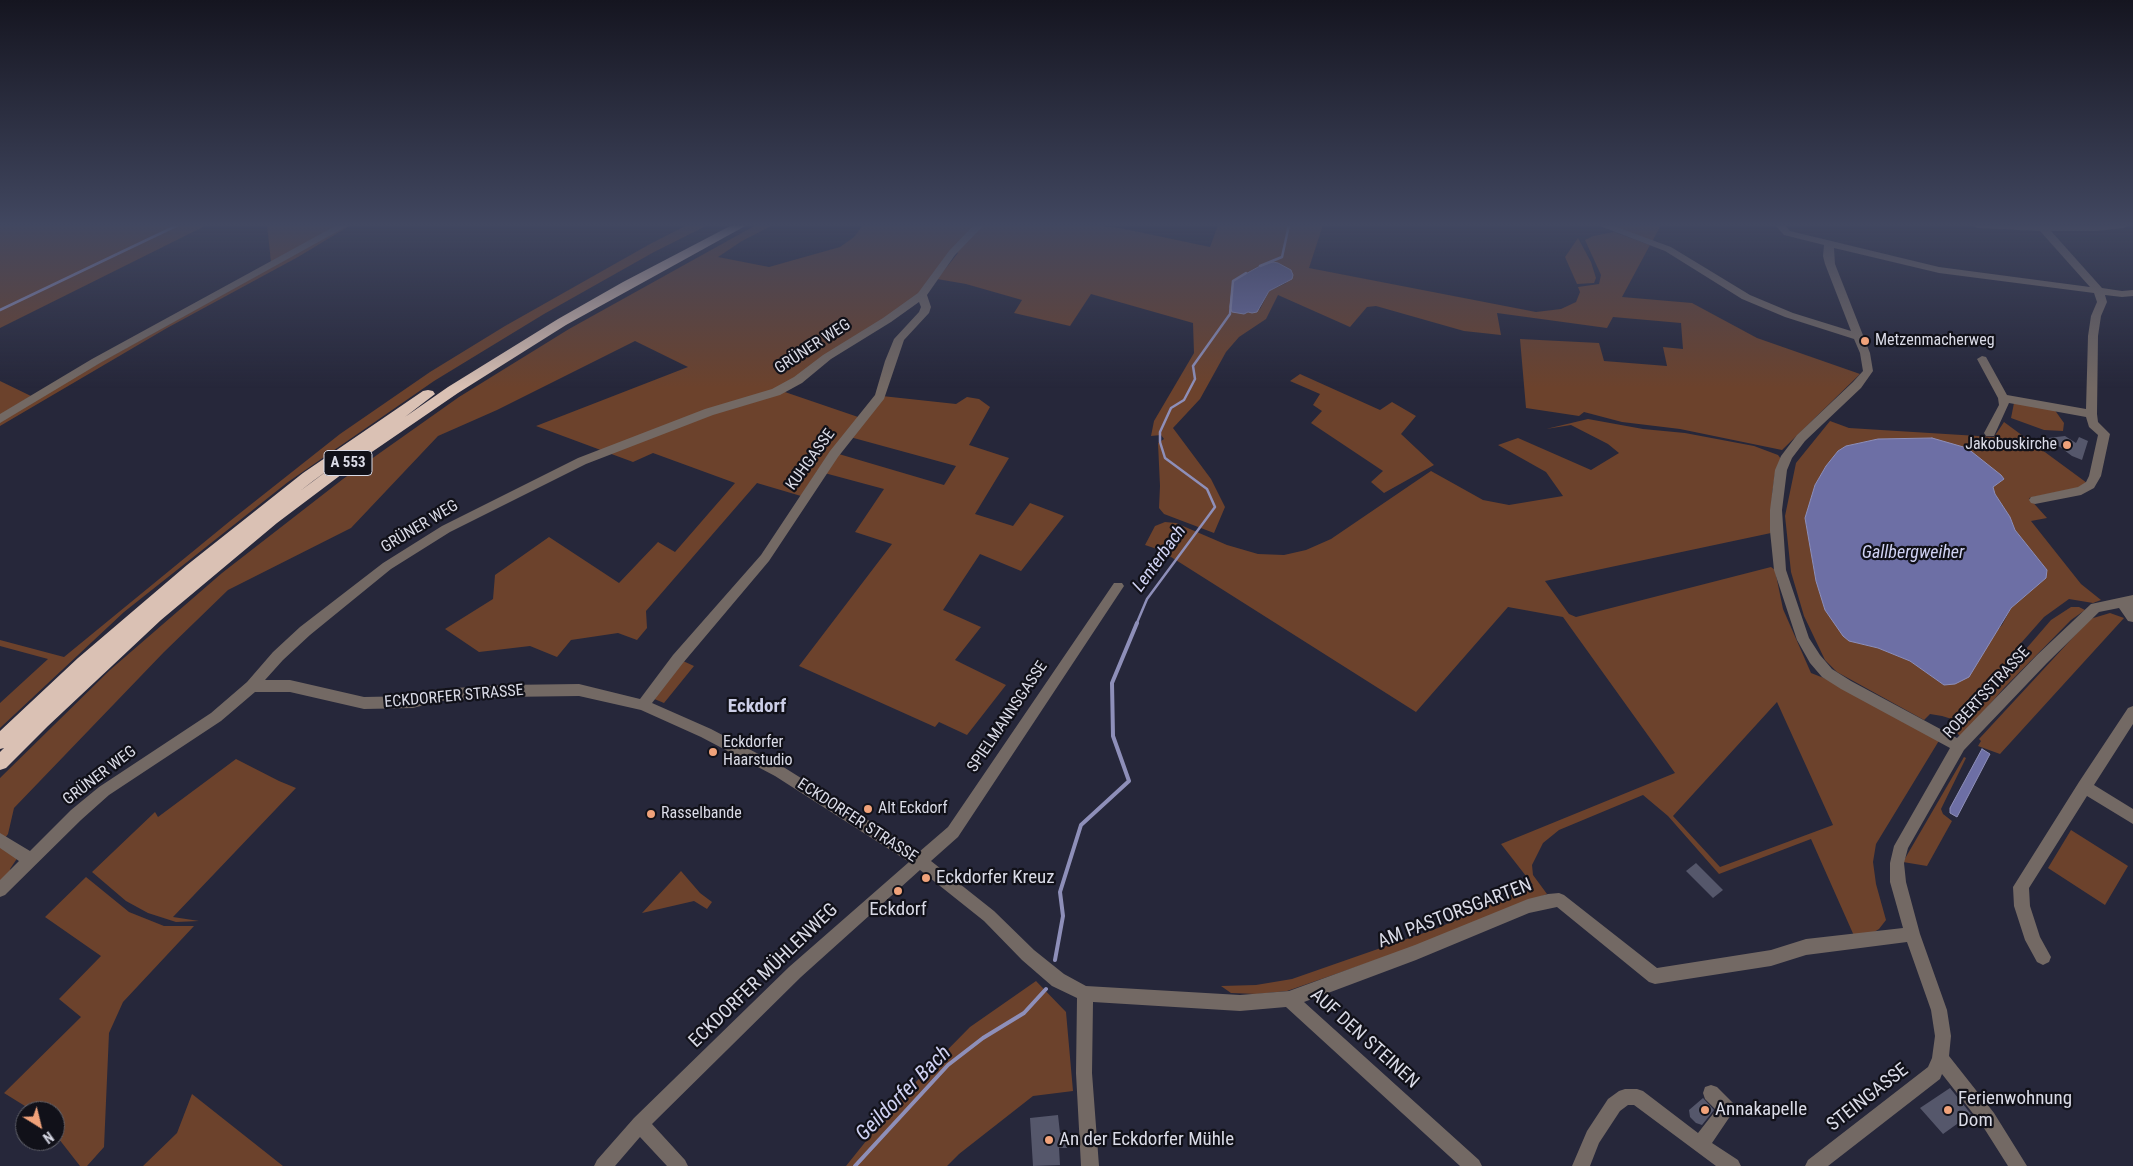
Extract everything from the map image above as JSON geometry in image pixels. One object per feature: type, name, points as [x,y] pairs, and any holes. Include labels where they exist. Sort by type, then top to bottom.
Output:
[{"type":"highway","name":"A 553","points":[[0,742],[56,688],[192,568],[315,472],[444,383],[500,348],[619,279]]},
{"type":"highway","name":"A 553","points":[[0,763],[97,669],[162,610],[272,519],[353,459],[453,390],[638,279]]},
{"type":"street","points":[[0,419],[96,361],[245,279]]},
{"type":"street","name":"KUHGASSE","points":[[643,705],[678,658],[765,558],[834,454],[880,396],[899,339],[924,313],[926,307],[922,295],[933,279]]},
{"type":"street","points":[[1720,279],[1746,297],[1789,315],[1858,337]]},
{"type":"street","points":[[1836,279],[1868,365],[1866,376],[1793,447],[1781,470],[1777,490],[1776,531],[1780,570],[1803,640],[1827,673],[1959,746]]},
{"type":"street","points":[[2014,279],[2122,294],[2133,293]]},
{"type":"street","points":[[2035,500],[2080,491],[2090,485],[2095,476],[2104,434],[2093,424],[2091,414],[2093,336],[2096,316],[2102,302],[2098,290],[2089,279]]},
{"type":"street","name":"GRÜNER WEG","points":[[0,890],[76,815],[130,773],[209,722],[252,686],[278,656],[344,599],[387,566],[446,529],[582,461],[709,412],[776,392],[798,380],[827,357],[887,320],[922,295]]},
{"type":"street","points":[[1982,359],[2003,398],[2004,405],[1990,433]]},
{"type":"street","points":[[2003,398],[2091,414]]},
{"type":"street","name":"SPIELMANNSGASSE","points":[[920,861],[953,832],[1118,586]]},
{"type":"street","points":[[2127,601],[2133,616]]},
{"type":"street","name":"ROBERTSSTRASSE","points":[[1940,1058],[1943,1036],[1939,1010],[1912,934],[1898,882],[1898,863],[1901,846],[1959,746],[2042,659],[2095,608],[2107,607],[2127,601]]},
{"type":"street","name":"ECKDORFER STRASSE","points":[[252,686],[290,686],[364,703],[413,702],[439,695],[578,690],[643,705],[706,733],[780,772],[920,861],[989,916],[1028,955],[1058,980],[1085,994]]},
{"type":"street","points":[[2043,957],[2030,931],[2022,906],[2021,887],[2084,786],[2130,722]]},
{"type":"street","points":[[2084,786],[2133,817]]},
{"type":"street","points":[[0,840],[31,860]]},
{"type":"street","name":"ECKDORFER MÜHLENWEG","points":[[604,1166],[640,1124],[795,972],[920,861]]},
{"type":"street","name":"AM PASTORSGARTEN","points":[[1289,999],[1416,952],[1528,906],[1548,901],[1559,900],[1572,909],[1655,976],[1771,958],[1806,947],[1912,934]]},
{"type":"street","points":[[1085,994],[1084,1073],[1090,1166]]},
{"type":"street","name":"AUF DEN STEINEN","points":[[1085,994],[1240,1003],[1289,999],[1473,1166]]},
{"type":"street","points":[[1940,1058],[1988,1119],[2018,1166]]},
{"type":"street","name":"STEINGASSE","points":[[1814,1166],[1934,1073],[1940,1058]]},
{"type":"street","points":[[1700,1145],[1727,1109],[1711,1093]]},
{"type":"street","points":[[1581,1166],[1593,1137],[1614,1105],[1625,1097],[1637,1097],[1700,1145],[1732,1166]]},
{"type":"street","points":[[640,1124],[679,1166]]},
{"type":"shaded area","points":[[0,279],[98,279],[0,328]]},
{"type":"shaded area","points":[[249,279],[257,279],[167,328],[0,426],[0,422],[85,371]]},
{"type":"shaded area","points":[[587,279],[605,279],[544,314],[434,381],[288,482],[124,612],[0,728],[0,703],[48,659],[0,646],[0,640],[64,657],[340,434],[430,372],[505,326]]},
{"type":"shaded area","points":[[658,279],[932,279],[919,295],[782,391],[861,418],[832,452],[944,485],[956,466],[850,437],[882,396],[956,404],[967,397],[979,399],[990,407],[969,445],[1009,458],[975,514],[1013,526],[1030,503],[1064,516],[1021,571],[980,554],[943,610],[981,627],[955,660],[1006,685],[967,735],[939,722],[935,727],[799,666],[892,544],[855,532],[884,489],[817,471],[801,496],[757,483],[646,611],[647,628],[637,640],[618,633],[571,640],[557,657],[530,646],[479,652],[445,629],[493,599],[495,575],[549,537],[619,583],[658,542],[675,552],[735,483],[653,453],[633,462],[536,426],[688,367],[635,341],[497,410],[438,436],[351,528],[228,590],[164,652],[14,808],[8,834],[1,843],[18,857],[10,869],[11,871],[0,881],[0,778],[110,670],[222,573],[343,479],[459,397],[569,329]]},
{"type":"shaded area","points":[[939,279],[1280,279],[1239,313],[1244,314],[1260,309],[1269,291],[1286,283],[1287,279],[1368,279],[1536,312],[1561,309],[1576,302],[1580,292],[1578,287],[1599,284],[1600,279],[1631,279],[1622,297],[1692,303],[1757,338],[1860,374],[1782,450],[1680,429],[1622,422],[1584,412],[1579,416],[1526,408],[1520,339],[1599,343],[1604,361],[1667,366],[1663,347],[1683,349],[1681,323],[1613,317],[1607,328],[1497,313],[1501,335],[1464,331],[1376,306],[1367,307],[1350,327],[1278,295],[1266,319],[1239,337],[1226,352],[1200,399],[1173,428],[1211,479],[1225,507],[1214,533],[1164,514],[1159,508],[1158,443],[1164,439],[1161,435],[1151,436],[1154,421],[1194,353],[1193,323],[1091,294],[1070,326],[1014,313],[1022,300],[966,284]]},
{"type":"shaded area","points":[[1575,279],[1595,279],[1594,283],[1577,284]]},
{"type":"shaded area","points":[[1300,374],[1380,410],[1392,402],[1416,416],[1401,434],[1434,465],[1384,493],[1371,482],[1383,471],[1311,423],[1322,411],[1313,405],[1320,394],[1290,381]]},
{"type":"shaded area","points":[[0,381],[31,396],[0,415]]},
{"type":"shaded area","points":[[2014,403],[2054,409],[2064,423],[2063,431],[2044,430],[2011,418]]},
{"type":"shaded area","points":[[1588,419],[1643,429],[1685,433],[1754,446],[1778,455],[1781,459],[1775,474],[1772,494],[1771,533],[1545,581],[1569,614],[1576,617],[1771,567],[1775,570],[1783,609],[1811,673],[1834,682],[1940,739],[1876,844],[1873,862],[1876,884],[1886,920],[1879,929],[1868,936],[1855,938],[1811,839],[1719,874],[1668,816],[1643,795],[1559,830],[1543,843],[1532,865],[1533,875],[1547,894],[1442,937],[1287,991],[1257,994],[1231,993],[1221,986],[1256,985],[1292,979],[1438,928],[1533,885],[1501,844],[1675,773],[1563,617],[1508,607],[1416,712],[1160,550],[1145,545],[1155,526],[1165,522],[1176,523],[1227,545],[1258,554],[1284,555],[1306,550],[1331,539],[1431,471],[1483,500],[1509,505],[1563,496],[1546,472],[1498,445],[1518,438],[1591,470],[1619,453],[1608,444],[1571,425],[1546,429]],"holes":[[[1777,702],[1833,825],[1720,867],[1673,816]]]},
{"type":"shaded area","points":[[1830,421],[1849,428],[1994,437],[2004,422],[2087,483],[2077,488],[2029,498],[2047,518],[2031,521],[2081,584],[2101,600],[2093,603],[2069,599],[2044,617],[2014,651],[1989,691],[1955,720],[1930,714],[1924,720],[1837,672],[1825,660],[1804,616],[1791,572],[1785,516],[1796,463]],"holes":[[[1932,438],[2004,479],[1992,487],[1995,494],[2010,517],[2015,530],[2047,570],[2046,578],[2011,608],[2002,625],[1944,685],[1910,661],[1878,648],[1849,641],[1825,610],[1816,581],[1805,518],[1815,485],[1826,466],[1838,451],[1846,446],[1878,439]]]},
{"type":"shaded area","points":[[2071,607],[2079,607],[2085,610],[2071,620],[2004,688],[1961,737],[1954,730],[1965,717],[1993,694],[2019,657],[2051,620]]},
{"type":"shaded area","points":[[2110,613],[2124,618],[2000,754],[1978,746],[1981,741],[1979,739],[2090,619]]},
{"type":"shaded area","points":[[683,661],[694,666],[664,703],[652,698]]},
{"type":"shaded area","points":[[1964,757],[1966,758],[1941,809],[1943,814],[1952,821],[1927,866],[1903,862]]},
{"type":"shaded area","points":[[236,759],[296,788],[173,917],[199,921],[176,922],[148,913],[126,901],[92,872],[155,812],[158,817]]},
{"type":"shaded area","points":[[2071,830],[2128,866],[2105,905],[2048,868]]},
{"type":"shaded area","points":[[681,871],[700,893],[712,902],[707,909],[694,901],[642,913]]},
{"type":"shaded area","points":[[86,877],[129,912],[164,926],[194,926],[123,1002],[109,1033],[104,1147],[87,1166],[80,1166],[65,1147],[65,1101],[17,1101],[4,1093],[81,1017],[59,999],[101,956],[45,917]]},
{"type":"shaded area","points":[[1036,981],[1066,1012],[1073,1091],[1033,1096],[959,1154],[947,1166],[846,1166],[903,1095],[970,1027]]},
{"type":"shaded area","points":[[192,1094],[283,1166],[143,1166],[177,1133]]},
{"type":"water","points":[[1236,279],[1291,279],[1269,291],[1257,312],[1244,314],[1232,312],[1230,307],[1233,281]]},
{"type":"water","name":"Gallbergweiher","points":[[1932,438],[1967,448],[2001,475],[2004,479],[1993,487],[1995,494],[2010,517],[2015,530],[2047,570],[2046,578],[2011,608],[1969,677],[1955,684],[1944,685],[1910,661],[1878,648],[1849,641],[1843,636],[1825,610],[1816,581],[1805,518],[1815,485],[1826,466],[1838,451],[1846,446],[1878,439]]},
{"type":"water","points":[[1982,749],[1990,754],[1957,817],[1950,813],[1950,808]]},
{"type":"building","points":[[2065,436],[2076,443],[2079,437],[2088,441],[2082,460],[2072,456],[2048,438]]},
{"type":"building","points":[[1696,863],[1723,890],[1713,898],[1686,871]]},
{"type":"building","name":"Ferienwohnung Dom","points":[[1950,1088],[1971,1114],[1943,1134],[1920,1108]]},
{"type":"building","name":"Annakapelle","points":[[1703,1098],[1714,1110],[1702,1125],[1696,1123],[1690,1117],[1689,1110]]},
{"type":"building","name":"An der Eckdorfer Mühle","points":[[1058,1115],[1060,1133],[1066,1132],[1067,1148],[1059,1148],[1060,1165],[1033,1166],[1030,1118]]},
{"type":"waterway","points":[[0,310],[64,279]]},
{"type":"waterway","name":"Lenterbach","points":[[1136,625],[1147,599],[1215,507],[1207,489],[1165,458],[1160,442],[1160,432],[1171,408],[1184,400],[1195,379],[1193,366],[1230,314],[1233,281],[1236,279]]},
{"type":"waterway","name":"Lenterbach","points":[[1055,960],[1063,916],[1060,892],[1081,825],[1129,781],[1113,736],[1112,683],[1137,623]]},
{"type":"waterway","name":"Geildorfer Bach","points":[[855,1166],[948,1065],[983,1038],[1024,1013],[1046,989]]},
{"type":"place","name":"Metzenmacherweg","points":[[1865,341]]},
{"type":"place","name":"Jakobuskirche","points":[[2067,445]]},
{"type":"place","name":"Eckdorfer Haarstudio","points":[[713,752]]},
{"type":"place","name":"Alt Eckdorf","points":[[868,809]]},
{"type":"place","name":"Rasselbande","points":[[651,814]]},
{"type":"place","name":"Eckdorfer Kreuz","points":[[926,878]]},
{"type":"place","name":"Eckdorf","points":[[898,891]]},
{"type":"place","name":"Annakapelle","points":[[1705,1110]]},
{"type":"place","name":"Ferienwohnung Dom","points":[[1948,1110]]},
{"type":"place","name":"An der Eckdorfer Mühle","points":[[1049,1140]]},
{"type":"district","name":"Eckdorf","points":[[757,707]]}]
